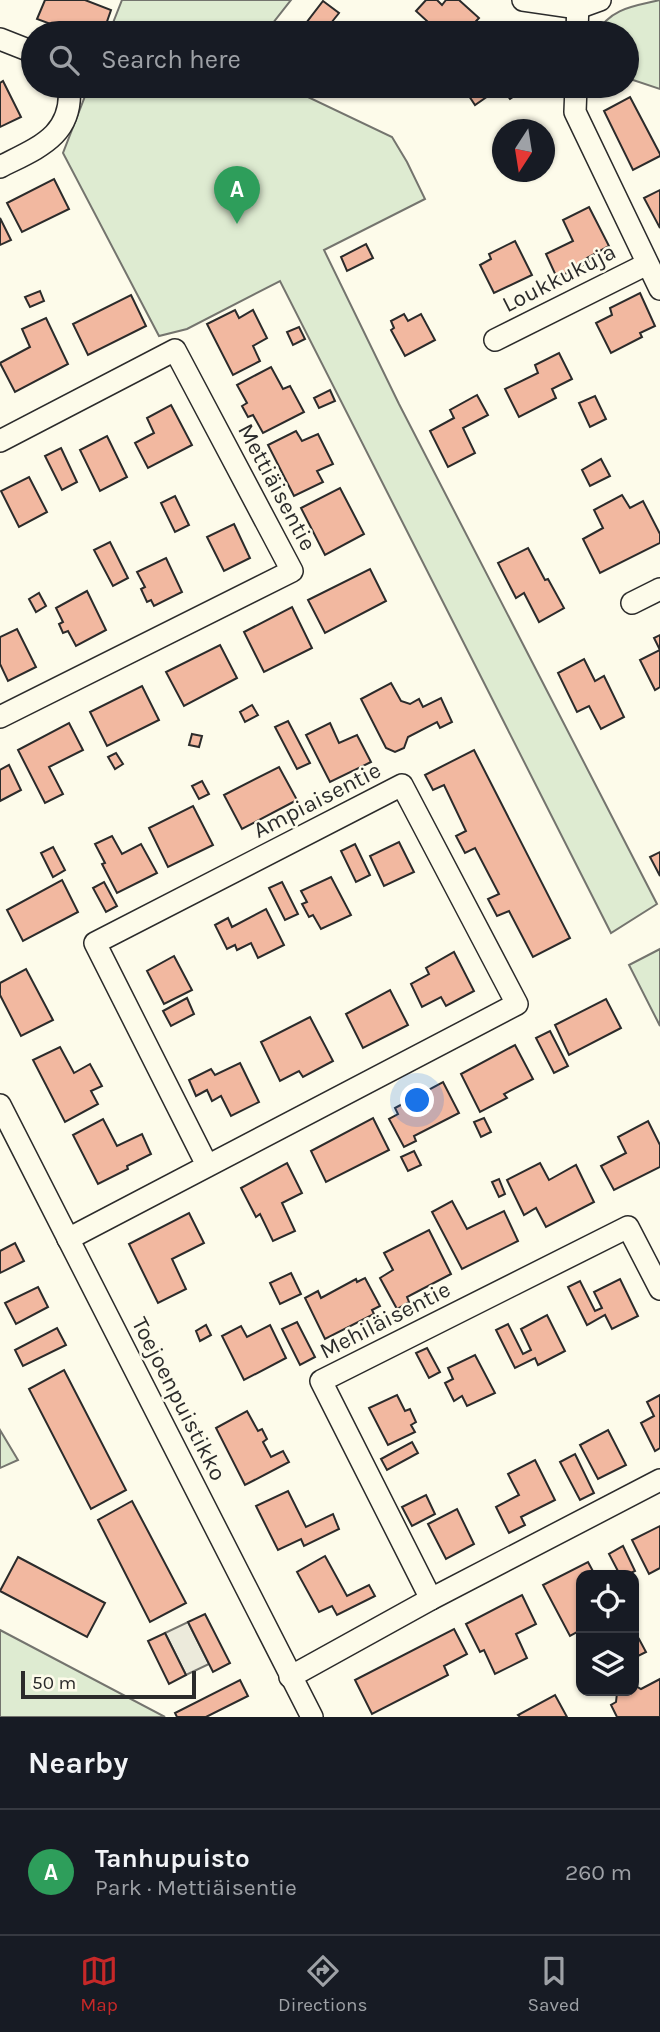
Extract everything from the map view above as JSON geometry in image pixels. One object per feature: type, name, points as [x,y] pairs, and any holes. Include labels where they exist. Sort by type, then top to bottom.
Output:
[{"type":"street","points":[[523,0],[578,4],[600,0]]},
{"type":"street","points":[[0,39],[21,47]]},
{"type":"street","points":[[0,167],[47,143],[60,130],[67,114],[70,98]]},
{"type":"street","points":[[576,98],[575,112],[660,289]]},
{"type":"street","name":"Loukkukuja","points":[[495,340],[647,264]]},
{"type":"street","name":"Mettiäisentie","points":[[0,441],[175,350],[292,571],[0,717]]},
{"type":"street","points":[[632,603],[660,589]]},
{"type":"street","name":"Ampiaisentie","points":[[68,1239],[517,1004],[402,785],[95,943],[207,1165]]},
{"type":"street","name":"Toejoenpuistikko","points":[[0,1105],[312,1717]]},
{"type":"street","name":"Mehiläisentie","points":[[431,1599],[321,1381],[628,1227],[660,1289]]},
{"type":"street","points":[[290,1677],[431,1599],[660,1480]]},
{"type":"green space","points":[[122,0],[291,0],[274,21],[114,21]]},
{"type":"green space","points":[[660,0],[660,89],[639,82],[639,21],[606,21],[616,13]]},
{"type":"green space","points":[[84,98],[310,98],[392,137],[425,199],[324,250],[399,404],[657,904],[611,933],[280,281],[187,329],[159,336],[63,153]]},
{"type":"green space","points":[[660,949],[660,1026],[629,965]]},
{"type":"green space","points":[[0,1430],[18,1460],[0,1468]]},
{"type":"green space","points":[[0,1630],[165,1717],[0,1717]]},
{"type":"shaded area","points":[[188,1622],[209,1664],[186,1675],[165,1633]]},
{"type":"building","points":[[45,0],[85,0],[111,10],[107,21],[37,19]]},
{"type":"building","points":[[426,0],[437,0],[442,5],[446,0],[459,0],[479,18],[476,21],[427,21],[416,11]]},
{"type":"building","points":[[323,1],[339,13],[333,21],[308,21]]},
{"type":"building","points":[[3,81],[21,117],[0,127],[0,83]]},
{"type":"building","points":[[470,98],[485,98],[475,105]]},
{"type":"building","points":[[631,98],[660,156],[633,170],[604,111]]},
{"type":"building","points":[[54,179],[69,209],[22,232],[7,203]]},
{"type":"building","points":[[660,190],[660,228],[644,198]]},
{"type":"building","points":[[589,207],[609,246],[587,258],[589,262],[557,278],[546,254],[573,241],[563,220]]},
{"type":"building","points":[[0,218],[11,240],[0,245]]},
{"type":"building","points":[[515,241],[532,275],[494,293],[480,265],[491,259],[489,254]]},
{"type":"building","points":[[366,244],[373,258],[347,271],[341,257]]},
{"type":"building","points":[[40,291],[44,301],[30,307],[25,297]]},
{"type":"building","points":[[640,293],[655,326],[640,333],[642,337],[611,353],[596,323],[612,315],[610,308]]},
{"type":"building","points":[[131,295],[146,326],[88,355],[73,324]]},
{"type":"building","points":[[235,310],[239,318],[253,310],[267,338],[253,346],[260,361],[233,375],[207,324]]},
{"type":"building","points":[[404,314],[408,321],[421,314],[435,340],[405,356],[391,330],[394,328],[391,321]]},
{"type":"building","points":[[46,318],[68,364],[15,392],[0,363],[30,347],[22,329]]},
{"type":"building","points":[[299,327],[305,339],[293,345],[287,332]]},
{"type":"building","points":[[559,353],[572,379],[552,389],[556,398],[519,417],[505,389],[538,373],[535,365]]},
{"type":"building","points":[[271,367],[283,389],[290,386],[304,412],[263,433],[253,415],[248,417],[242,406],[247,403],[237,385]]},
{"type":"building","points":[[330,390],[335,401],[319,408],[314,398]]},
{"type":"building","points":[[477,395],[488,415],[463,428],[475,453],[448,467],[430,431],[454,418],[450,410]]},
{"type":"building","points":[[595,396],[606,419],[590,427],[579,403]]},
{"type":"building","points":[[171,405],[192,445],[148,468],[135,443],[154,433],[147,418]]},
{"type":"building","points":[[296,431],[302,441],[318,434],[333,464],[317,471],[323,482],[294,496],[268,445]]},
{"type":"building","points":[[107,436],[127,477],[100,491],[80,450]]},
{"type":"building","points":[[61,448],[77,482],[62,490],[45,456]]},
{"type":"building","points":[[601,459],[610,476],[590,486],[582,470]]},
{"type":"building","points":[[29,477],[47,512],[19,527],[1,491]]},
{"type":"building","points":[[340,488],[364,534],[325,555],[301,508]]},
{"type":"building","points":[[622,495],[630,508],[643,501],[660,534],[660,543],[600,573],[583,539],[603,528],[594,510]]},
{"type":"building","points":[[175,496],[189,525],[175,532],[161,503]]},
{"type":"building","points":[[234,524],[250,558],[224,571],[207,537]]},
{"type":"building","points":[[110,542],[128,578],[113,586],[94,550]]},
{"type":"building","points":[[528,548],[564,608],[539,622],[524,593],[516,598],[498,563]]},
{"type":"building","points":[[166,558],[182,592],[154,606],[151,600],[147,602],[141,589],[145,587],[137,572]]},
{"type":"building","points":[[370,569],[386,601],[325,633],[308,600]]},
{"type":"building","points":[[87,591],[106,630],[76,646],[68,631],[63,633],[59,624],[63,622],[56,608]]},
{"type":"building","points":[[39,593],[46,606],[36,612],[29,599]]},
{"type":"building","points":[[292,607],[312,648],[264,672],[244,632]]},
{"type":"building","points":[[17,629],[36,667],[8,681],[0,664],[0,637]]},
{"type":"building","points":[[660,635],[660,650],[654,638]]},
{"type":"building","points":[[220,645],[237,678],[184,706],[166,672]]},
{"type":"building","points":[[660,650],[660,687],[655,690],[640,660]]},
{"type":"building","points":[[584,659],[595,681],[604,676],[624,717],[601,729],[589,706],[577,712],[558,673]]},
{"type":"building","points":[[391,683],[401,701],[410,704],[419,699],[423,707],[441,698],[452,722],[440,728],[437,722],[408,737],[404,748],[395,752],[386,748],[361,699]]},
{"type":"building","points":[[142,686],[159,720],[107,746],[90,712]]},
{"type":"building","points":[[252,705],[258,715],[245,722],[240,712]]},
{"type":"building","points":[[288,721],[310,763],[297,769],[275,727]]},
{"type":"building","points":[[69,723],[83,750],[49,767],[63,794],[45,803],[18,750]]},
{"type":"building","points":[[330,723],[339,743],[357,735],[371,762],[330,782],[306,735]]},
{"type":"building","points":[[192,734],[202,736],[199,747],[189,745]]},
{"type":"building","points":[[474,750],[570,938],[533,957],[509,911],[497,916],[488,899],[499,894],[475,848],[465,853],[456,836],[466,831],[444,785],[433,790],[425,775]]},
{"type":"building","points":[[116,753],[123,764],[115,769],[108,757]]},
{"type":"building","points":[[9,765],[21,790],[0,801],[0,770]]},
{"type":"building","points":[[279,767],[297,800],[242,829],[224,795]]},
{"type":"building","points":[[202,781],[209,794],[199,799],[192,786]]},
{"type":"building","points":[[193,806],[213,845],[168,867],[149,828]]},
{"type":"building","points":[[112,836],[122,854],[141,844],[157,873],[117,893],[95,844]]},
{"type":"building","points":[[399,842],[414,872],[384,886],[370,856]]},
{"type":"building","points":[[355,844],[370,875],[356,882],[341,851]]},
{"type":"building","points":[[53,847],[65,870],[53,877],[41,853]]},
{"type":"building","points":[[660,852],[660,876],[650,857]]},
{"type":"building","points":[[331,877],[351,915],[321,929],[313,915],[309,917],[302,904],[307,902],[301,891]]},
{"type":"building","points":[[62,880],[78,912],[23,941],[7,910]]},
{"type":"building","points":[[104,882],[117,906],[106,912],[93,888]]},
{"type":"building","points":[[282,882],[298,914],[285,920],[269,888]]},
{"type":"building","points":[[266,909],[284,945],[258,958],[251,943],[237,950],[235,945],[227,949],[215,925],[228,918],[232,927]]},
{"type":"building","points":[[454,952],[474,991],[446,1006],[441,997],[422,1007],[411,984],[429,974],[426,968]]},
{"type":"building","points":[[174,956],[192,990],[164,1004],[147,971]]},
{"type":"building","points":[[26,969],[53,1020],[21,1036],[0,995],[0,983]]},
{"type":"building","points":[[390,990],[408,1025],[363,1048],[346,1014]]},
{"type":"building","points":[[187,998],[194,1014],[171,1026],[163,1011]]},
{"type":"building","points":[[606,999],[621,1028],[569,1055],[555,1025]]},
{"type":"building","points":[[310,1017],[333,1061],[303,1077],[299,1071],[280,1081],[261,1042]]},
{"type":"building","points":[[550,1031],[568,1066],[554,1073],[536,1038]]},
{"type":"building","points":[[515,1045],[533,1079],[504,1094],[507,1098],[480,1112],[461,1074]]},
{"type":"building","points":[[60,1047],[74,1073],[90,1064],[102,1086],[91,1091],[98,1104],[65,1122],[33,1060]]},
{"type":"building","points":[[240,1063],[259,1102],[231,1116],[221,1096],[212,1101],[207,1090],[196,1096],[189,1080],[211,1069],[215,1075]]},
{"type":"building","points":[[443,1082],[459,1113],[414,1136],[416,1141],[404,1147],[389,1119],[398,1114],[395,1108]]},
{"type":"building","points":[[373,1118],[389,1150],[326,1182],[311,1151]]},
{"type":"building","points":[[484,1118],[491,1132],[481,1137],[474,1122]]},
{"type":"building","points":[[103,1119],[117,1146],[142,1134],[151,1154],[98,1184],[73,1135]]},
{"type":"building","points":[[648,1121],[660,1145],[660,1167],[614,1190],[601,1166],[626,1153],[618,1137]]},
{"type":"building","points":[[414,1151],[421,1165],[408,1171],[401,1157]]},
{"type":"building","points":[[287,1163],[302,1193],[282,1203],[295,1231],[273,1241],[260,1214],[256,1217],[241,1188]]},
{"type":"building","points":[[540,1163],[549,1180],[576,1165],[594,1202],[546,1227],[536,1208],[524,1215],[507,1180]]},
{"type":"building","points":[[499,1179],[505,1194],[499,1197],[492,1182]]},
{"type":"building","points":[[452,1201],[467,1229],[504,1211],[518,1241],[462,1269],[432,1212]]},
{"type":"building","points":[[189,1213],[204,1243],[172,1259],[186,1289],[158,1303],[129,1244]]},
{"type":"building","points":[[429,1230],[451,1274],[407,1297],[409,1302],[397,1309],[380,1278],[393,1270],[384,1253]]},
{"type":"building","points":[[15,1243],[24,1261],[0,1273],[0,1251]]},
{"type":"building","points":[[291,1273],[301,1294],[280,1304],[270,1283]]},
{"type":"building","points":[[365,1278],[380,1306],[372,1310],[374,1314],[325,1339],[305,1298],[318,1291],[321,1298],[356,1279],[357,1282]]},
{"type":"building","points":[[620,1279],[638,1316],[612,1329],[605,1315],[587,1325],[568,1287],[580,1281],[595,1311],[602,1308],[594,1292]]},
{"type":"building","points":[[38,1287],[48,1307],[16,1324],[5,1303]]},
{"type":"building","points":[[547,1315],[565,1351],[538,1365],[535,1358],[515,1368],[496,1330],[508,1324],[523,1354],[531,1350],[521,1329]]},
{"type":"building","points":[[297,1322],[315,1357],[300,1365],[282,1329]]},
{"type":"building","points":[[206,1325],[211,1335],[200,1341],[196,1331]]},
{"type":"building","points":[[270,1325],[286,1358],[244,1380],[222,1336],[241,1326],[247,1337]]},
{"type":"building","points":[[57,1328],[66,1345],[23,1366],[15,1350]]},
{"type":"building","points":[[427,1348],[440,1372],[429,1378],[416,1353]]},
{"type":"building","points":[[475,1355],[495,1393],[467,1406],[462,1396],[454,1401],[445,1383],[453,1379],[448,1368]]},
{"type":"building","points":[[64,1370],[126,1490],[91,1509],[29,1389]]},
{"type":"building","points":[[397,1395],[405,1411],[410,1409],[416,1422],[411,1425],[415,1432],[388,1445],[369,1408]]},
{"type":"building","points":[[660,1395],[660,1448],[655,1451],[641,1423],[654,1416],[647,1402]]},
{"type":"building","points":[[247,1411],[258,1431],[262,1429],[267,1439],[263,1442],[271,1457],[283,1451],[289,1462],[245,1485],[216,1428]]},
{"type":"building","points":[[608,1430],[626,1465],[598,1479],[580,1445]]},
{"type":"building","points":[[412,1442],[418,1453],[387,1470],[381,1459]]},
{"type":"building","points":[[575,1454],[594,1493],[580,1500],[560,1462]]},
{"type":"building","points":[[535,1460],[555,1500],[521,1517],[525,1525],[509,1533],[496,1507],[519,1495],[508,1474]]},
{"type":"building","points":[[288,1491],[306,1527],[333,1514],[339,1529],[304,1546],[301,1539],[278,1550],[256,1506]]},
{"type":"building","points":[[426,1495],[435,1514],[412,1526],[402,1507]]},
{"type":"building","points":[[132,1501],[186,1603],[150,1622],[98,1520]]},
{"type":"building","points":[[457,1509],[474,1544],[446,1559],[428,1524]]},
{"type":"building","points":[[660,1526],[660,1568],[649,1574],[632,1540]]},
{"type":"building","points":[[623,1546],[635,1570],[617,1570],[609,1554]]},
{"type":"building","points":[[325,1556],[347,1596],[369,1585],[375,1596],[337,1615],[332,1606],[319,1612],[297,1572]]},
{"type":"building","points":[[18,1557],[105,1603],[87,1637],[0,1591]]},
{"type":"building","points":[[588,1562],[592,1570],[576,1570],[576,1633],[570,1636],[543,1585]]},
{"type":"building","points":[[522,1595],[536,1624],[516,1634],[527,1658],[495,1674],[484,1650],[480,1652],[466,1624]]},
{"type":"building","points":[[205,1614],[230,1663],[213,1672],[188,1622]]},
{"type":"building","points":[[454,1629],[467,1654],[444,1666],[448,1675],[372,1714],[355,1680]]},
{"type":"building","points":[[165,1633],[186,1675],[169,1684],[148,1641]]},
{"type":"building","points":[[639,1639],[646,1652],[639,1656]]},
{"type":"building","points":[[660,1679],[660,1717],[617,1717],[611,1705],[616,1702],[617,1696],[639,1696],[639,1688]]},
{"type":"building","points":[[240,1680],[248,1696],[206,1717],[177,1717],[175,1713]]},
{"type":"building","points":[[555,1695],[567,1717],[518,1715]]},
{"type":"place","name":"Tanhupuisto","points":[[237,224]]}]
